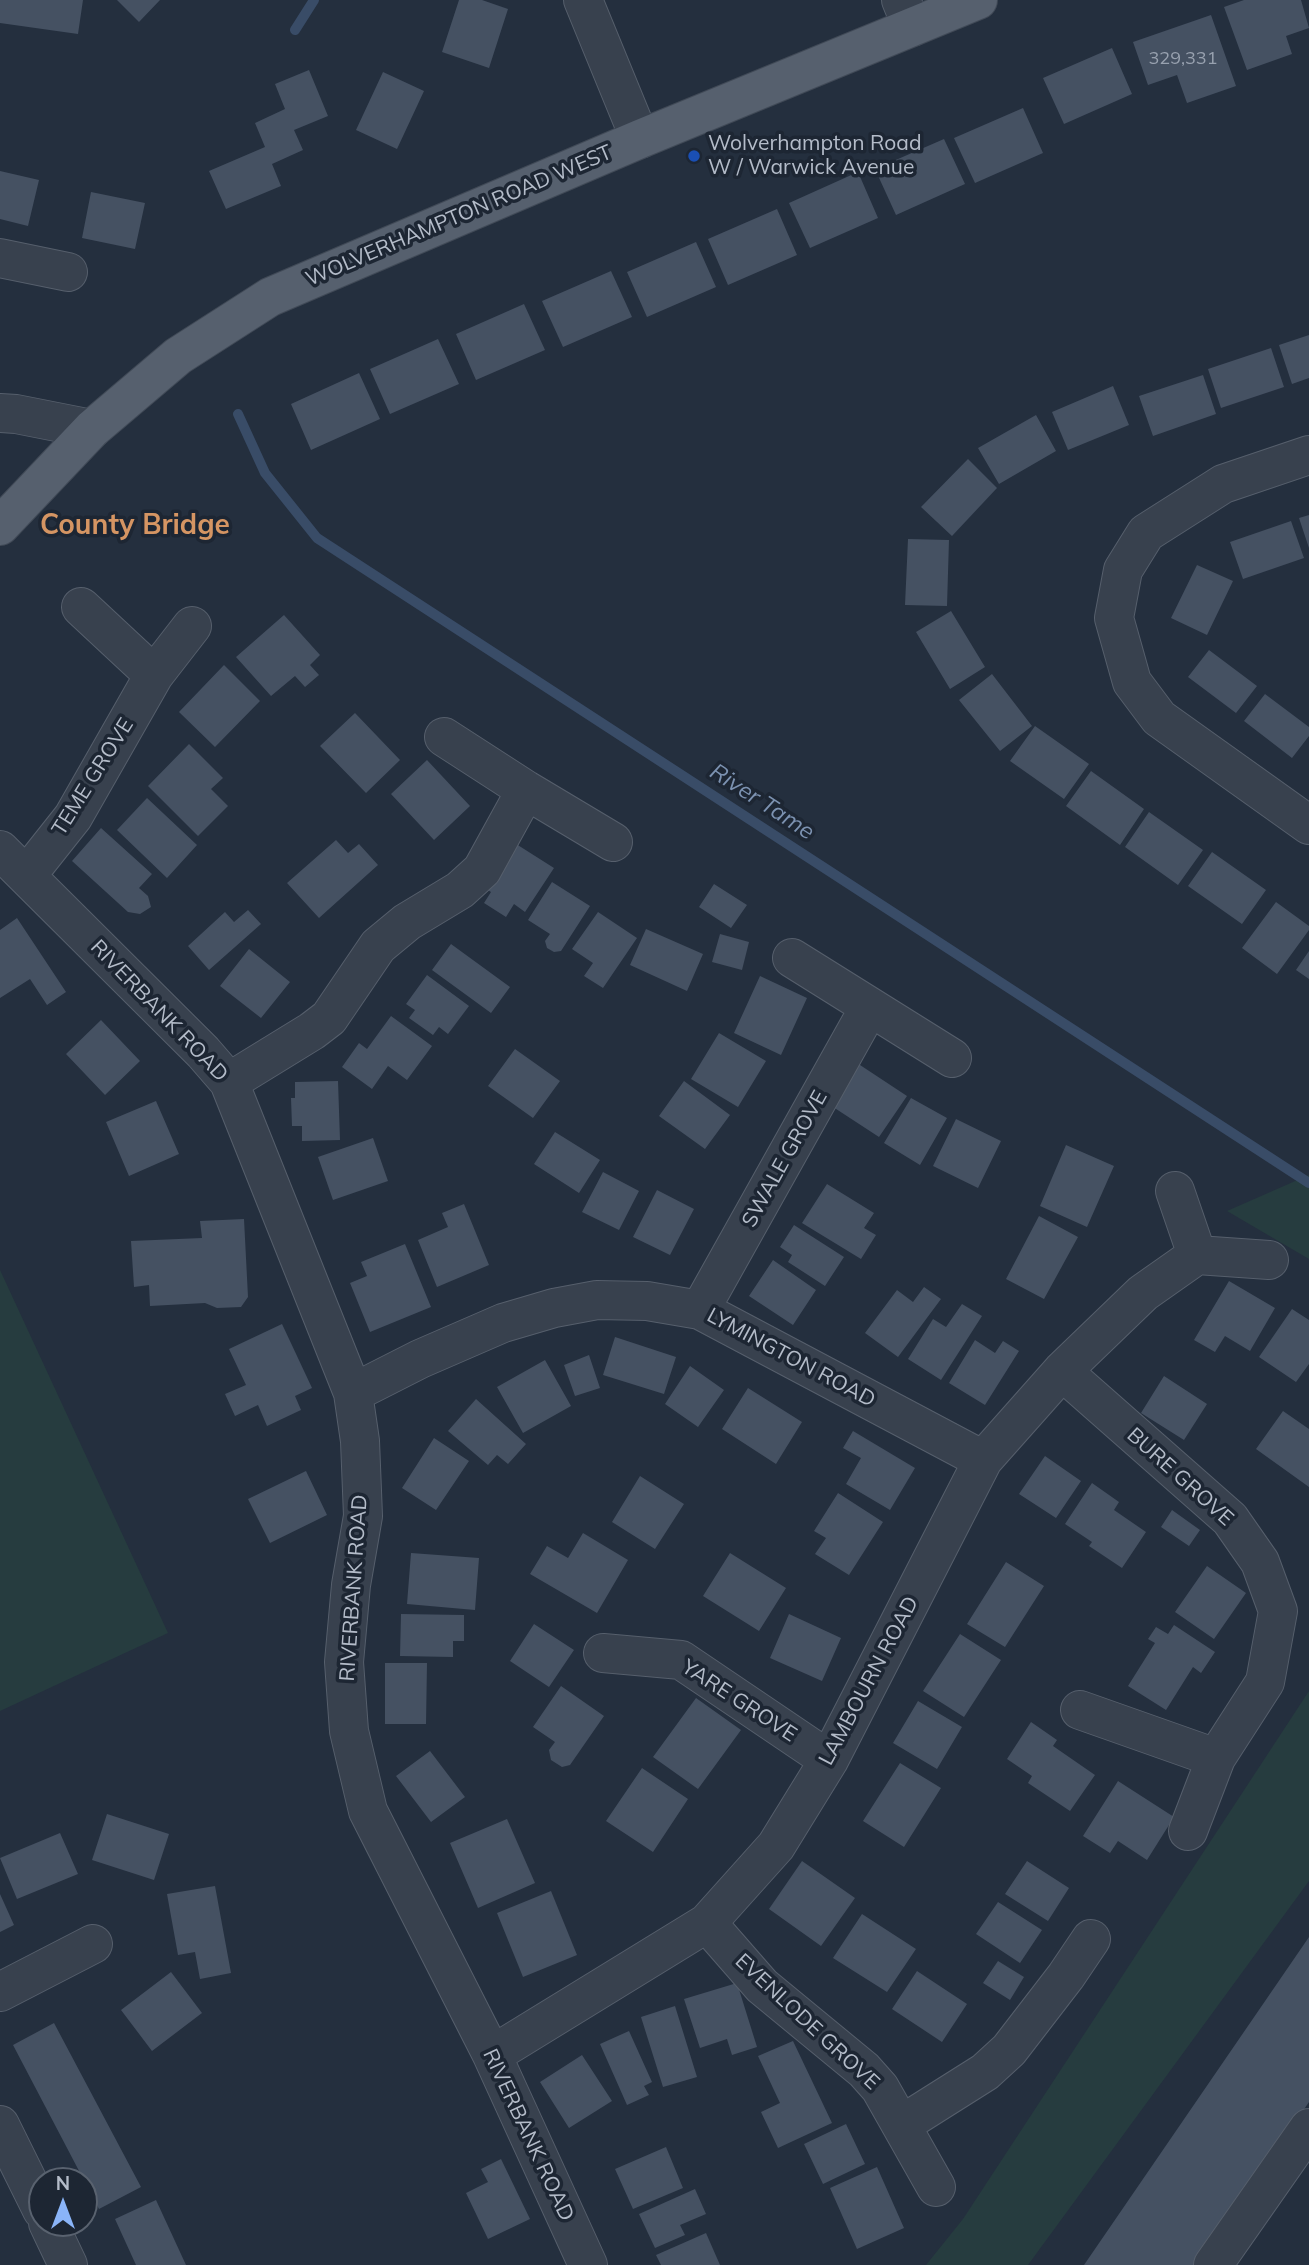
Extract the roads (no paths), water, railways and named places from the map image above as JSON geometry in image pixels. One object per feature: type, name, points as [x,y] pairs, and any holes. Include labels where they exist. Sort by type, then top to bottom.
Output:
[{"type":"main road","name":"WOLVERHAMPTON ROAD WEST","points":[[0,526],[92,429],[178,356],[270,297],[640,139],[907,13],[978,0]]},
{"type":"street","points":[[583,0],[640,139]]},
{"type":"street","points":[[0,258],[68,272]]},
{"type":"street","points":[[0,413],[92,429]]},
{"type":"street","points":[[1309,455],[1223,484],[1146,533],[1123,570],[1114,618],[1132,682],[1159,718],[1309,825]]},
{"type":"street","points":[[80,607],[154,675]]},
{"type":"street","name":"TEME GROVE","points":[[13,862],[73,817],[154,675],[192,626]]},
{"type":"street","points":[[444,737],[613,842]]},
{"type":"street","points":[[229,1082],[329,1018],[378,946],[407,922],[460,890],[481,870],[526,790]]},
{"type":"street","name":"RIVERBANK ROAD","points":[[13,862],[203,1052],[229,1082],[353,1393],[360,1441],[363,1516],[351,1585],[344,1662],[349,1731],[368,1811],[492,2055],[588,2265]]},
{"type":"street","points":[[792,958],[951,1058]]},
{"type":"street","name":"SWALE GROVE","points":[[700,1310],[869,1008]]},
{"type":"street","points":[[1175,1191],[1197,1255],[1269,1260]]},
{"type":"street","name":"LAMBOURN ROAD","points":[[492,2055],[707,1923],[776,1846],[829,1760],[984,1460],[1062,1371],[1143,1293],[1197,1255]]},
{"type":"street","name":"LYMINGTON ROAD","points":[[353,1393],[420,1359],[503,1323],[554,1308],[597,1300],[648,1301],[700,1310],[984,1460]]},
{"type":"street","name":"BURE GROVE","points":[[1062,1371],[1230,1519],[1261,1562],[1278,1611],[1265,1682],[1216,1758],[1188,1831]]},
{"type":"street","name":"YARE GROVE","points":[[603,1653],[681,1660],[829,1760]]},
{"type":"street","points":[[1080,1710],[1216,1758]]},
{"type":"street","name":"EVENLODE GROVE","points":[[707,1923],[762,1986],[864,2070],[880,2088],[936,2187]]},
{"type":"street","points":[[901,2125],[985,2072],[1009,2050],[1091,1939]]},
{"type":"street","points":[[0,1992],[93,1944]]},
{"type":"street","points":[[0,2125],[28,2182]]},
{"type":"street","points":[[1213,2265],[1309,2128]]},
{"type":"street","points":[[55,2237],[68,2265]]},
{"type":"waterway","name":"River Tame","points":[[295,30],[314,0]]},
{"type":"waterway","name":"River Tame","points":[[238,414],[265,473],[317,538],[1309,1183]]},
{"type":"place","name":"Wolverhampton Road W / Warwick Avenue","points":[[694,156]]},
{"type":"district","name":"County Bridge","points":[[135,526]]}]
